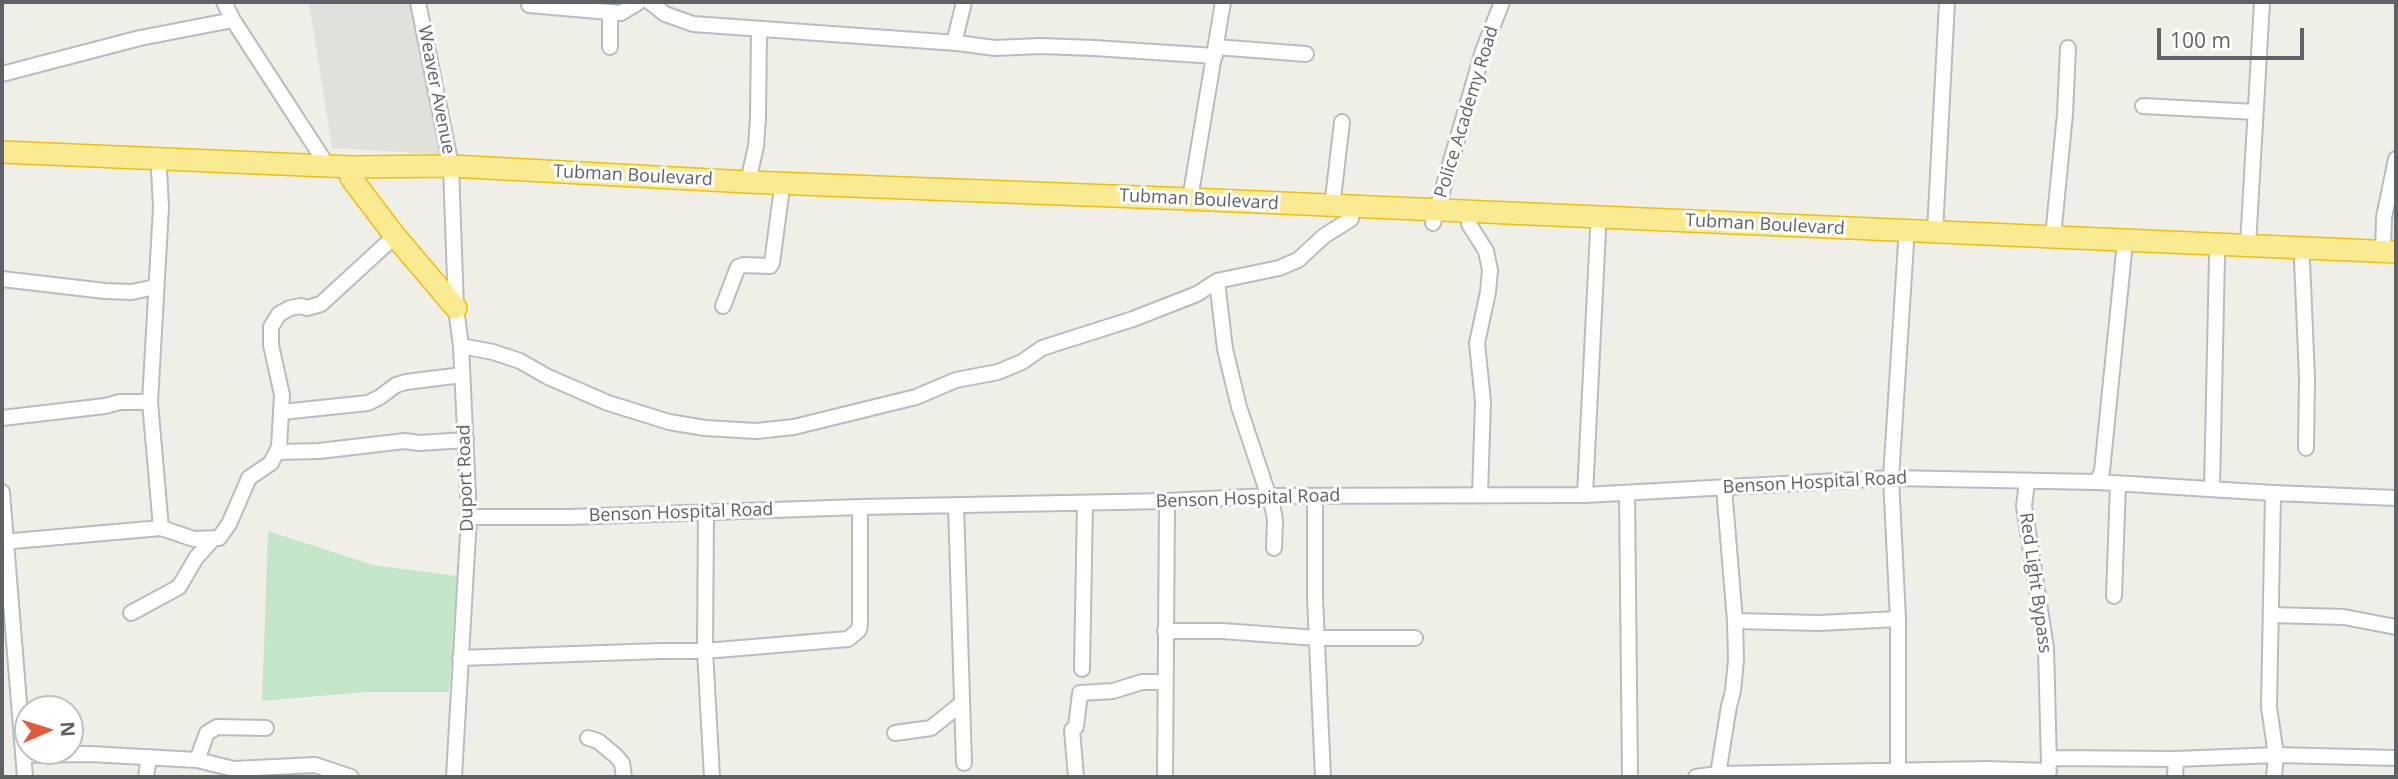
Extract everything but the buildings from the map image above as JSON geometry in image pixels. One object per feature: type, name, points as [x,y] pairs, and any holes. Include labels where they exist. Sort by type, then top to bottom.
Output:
[{"type":"highway","name":"Tubman Boulevard","points":[[2,152],[327,165],[780,195],[1190,210],[1351,219],[1435,217],[1935,232],[2248,245],[2392,256]]},
{"type":"highway","name":"Tubman Boulevard","points":[[2,164],[351,178],[451,172],[1190,199],[1332,206],[1435,217],[1469,224],[2302,260],[2392,256]]},
{"type":"highway","points":[[351,178],[395,236],[456,308]]},
{"type":"street","points":[[225,2],[233,20],[327,165]]},
{"type":"street","name":"Weaver Avenue","points":[[418,2],[451,172]]},
{"type":"street","points":[[528,5],[555,4],[621,13],[639,2]]},
{"type":"street","points":[[650,2],[665,14],[684,22],[759,30],[995,48],[1040,46],[1306,54]]},
{"type":"street","points":[[954,43],[964,2]]},
{"type":"street","points":[[1190,199],[1223,2]]},
{"type":"street","name":"Police Academy Road","points":[[1435,217],[1483,51],[1502,2]]},
{"type":"street","points":[[1935,232],[1947,2]]},
{"type":"street","points":[[2248,245],[2262,2]]},
{"type":"street","points":[[610,13],[610,47]]},
{"type":"street","points":[[2,74],[140,38],[233,20]]},
{"type":"street","points":[[748,182],[756,146],[759,30]]},
{"type":"street","points":[[2053,237],[2065,114],[2068,48]]},
{"type":"street","points":[[2143,106],[2255,112]]},
{"type":"street","points":[[1332,206],[1342,122]]},
{"type":"street","points":[[2392,256],[2384,217],[2396,159]]},
{"type":"street","points":[[159,169],[161,207],[150,402],[160,528]]},
{"type":"street","name":"Duport Road","points":[[451,172],[469,517],[454,777]]},
{"type":"street","points":[[723,306],[738,267],[770,266],[780,195]]},
{"type":"street","points":[[461,346],[520,361],[548,377],[608,403],[669,422],[756,432],[793,427],[916,397],[956,380],[998,372],[1022,362],[1042,348],[1197,294],[1217,281],[1279,268],[1298,260],[1324,236],[1351,219]]},
{"type":"street","points":[[1469,224],[1486,251],[1489,271],[1487,301],[1477,343],[1483,402],[1480,495]]},
{"type":"street","points":[[1585,495],[1598,229]]},
{"type":"street","points":[[4,542],[160,528],[194,539],[219,538],[229,524],[249,478],[271,463],[278,452],[282,395],[270,335],[271,327],[279,314],[290,308],[307,308],[321,304],[395,236]]},
{"type":"street","points":[[1898,771],[1898,619],[1891,478],[1906,243]]},
{"type":"street","points":[[2097,482],[2102,471],[2124,252]]},
{"type":"street","points":[[2212,489],[2217,256]]},
{"type":"street","points":[[2302,260],[2306,448]]},
{"type":"street","points":[[2,279],[132,292],[155,287]]},
{"type":"street","points":[[1217,281],[1230,372],[1275,520],[1274,548]]},
{"type":"street","points":[[282,412],[368,402],[406,382],[462,375]]},
{"type":"street","points":[[2,418],[120,402],[150,402]]},
{"type":"street","points":[[278,452],[319,451],[405,441],[419,443],[466,440]]},
{"type":"street","name":"Benson Hospital Road","points":[[469,517],[1167,501],[1268,496],[1585,495],[1891,478],[2026,482]]},
{"type":"street","points":[[2026,482],[2097,482],[2396,498]]},
{"type":"street","name":"Red Light Bypass","points":[[2026,482],[2024,506],[2046,648],[2049,769]]},
{"type":"street","points":[[2114,596],[2118,484]]},
{"type":"street","points":[[1718,774],[1736,660],[1724,488]]},
{"type":"street","points":[[2,492],[18,695]]},
{"type":"street","points":[[1627,493],[1630,777]]},
{"type":"street","points":[[2273,493],[2269,707],[2276,755],[2274,777]]},
{"type":"street","points":[[1315,496],[1323,777]]},
{"type":"street","points":[[1165,777],[1167,501]]},
{"type":"street","points":[[1082,669],[1085,503]]},
{"type":"street","points":[[956,505],[964,763]]},
{"type":"street","points":[[460,658],[705,651],[836,641],[854,635],[859,630],[860,623],[860,507]]},
{"type":"street","points":[[706,513],[705,651],[712,777]]},
{"type":"street","points":[[131,613],[179,587],[196,558],[213,539]]},
{"type":"street","points":[[2272,615],[2344,617],[2396,627]]},
{"type":"street","points":[[1735,621],[1819,623],[1898,619]]},
{"type":"street","points":[[1165,631],[1222,631],[1317,638],[1415,638]]},
{"type":"street","points":[[1076,777],[1072,730],[1076,727],[1080,693],[1113,691],[1142,682],[1165,682]]},
{"type":"street","points":[[895,733],[931,728],[962,703]]},
{"type":"street","points":[[197,760],[207,733],[217,727],[266,728]]},
{"type":"street","points":[[588,738],[598,741],[616,756],[622,763],[624,777]]},
{"type":"street","points":[[84,754],[197,760],[234,769],[315,765],[351,777]]},
{"type":"street","points":[[1696,777],[1718,774],[1873,775],[1898,771],[2049,769],[2176,759],[2276,755],[2396,758]]},
{"type":"street","points":[[146,777],[149,757]]},
{"type":"street","points":[[2175,777],[2176,759]]},
{"type":"shaded area","points":[[309,2],[425,2],[450,155],[332,148]]},
{"type":"green space","points":[[268,531],[373,565],[457,576],[449,692],[366,692],[262,701]]}]
